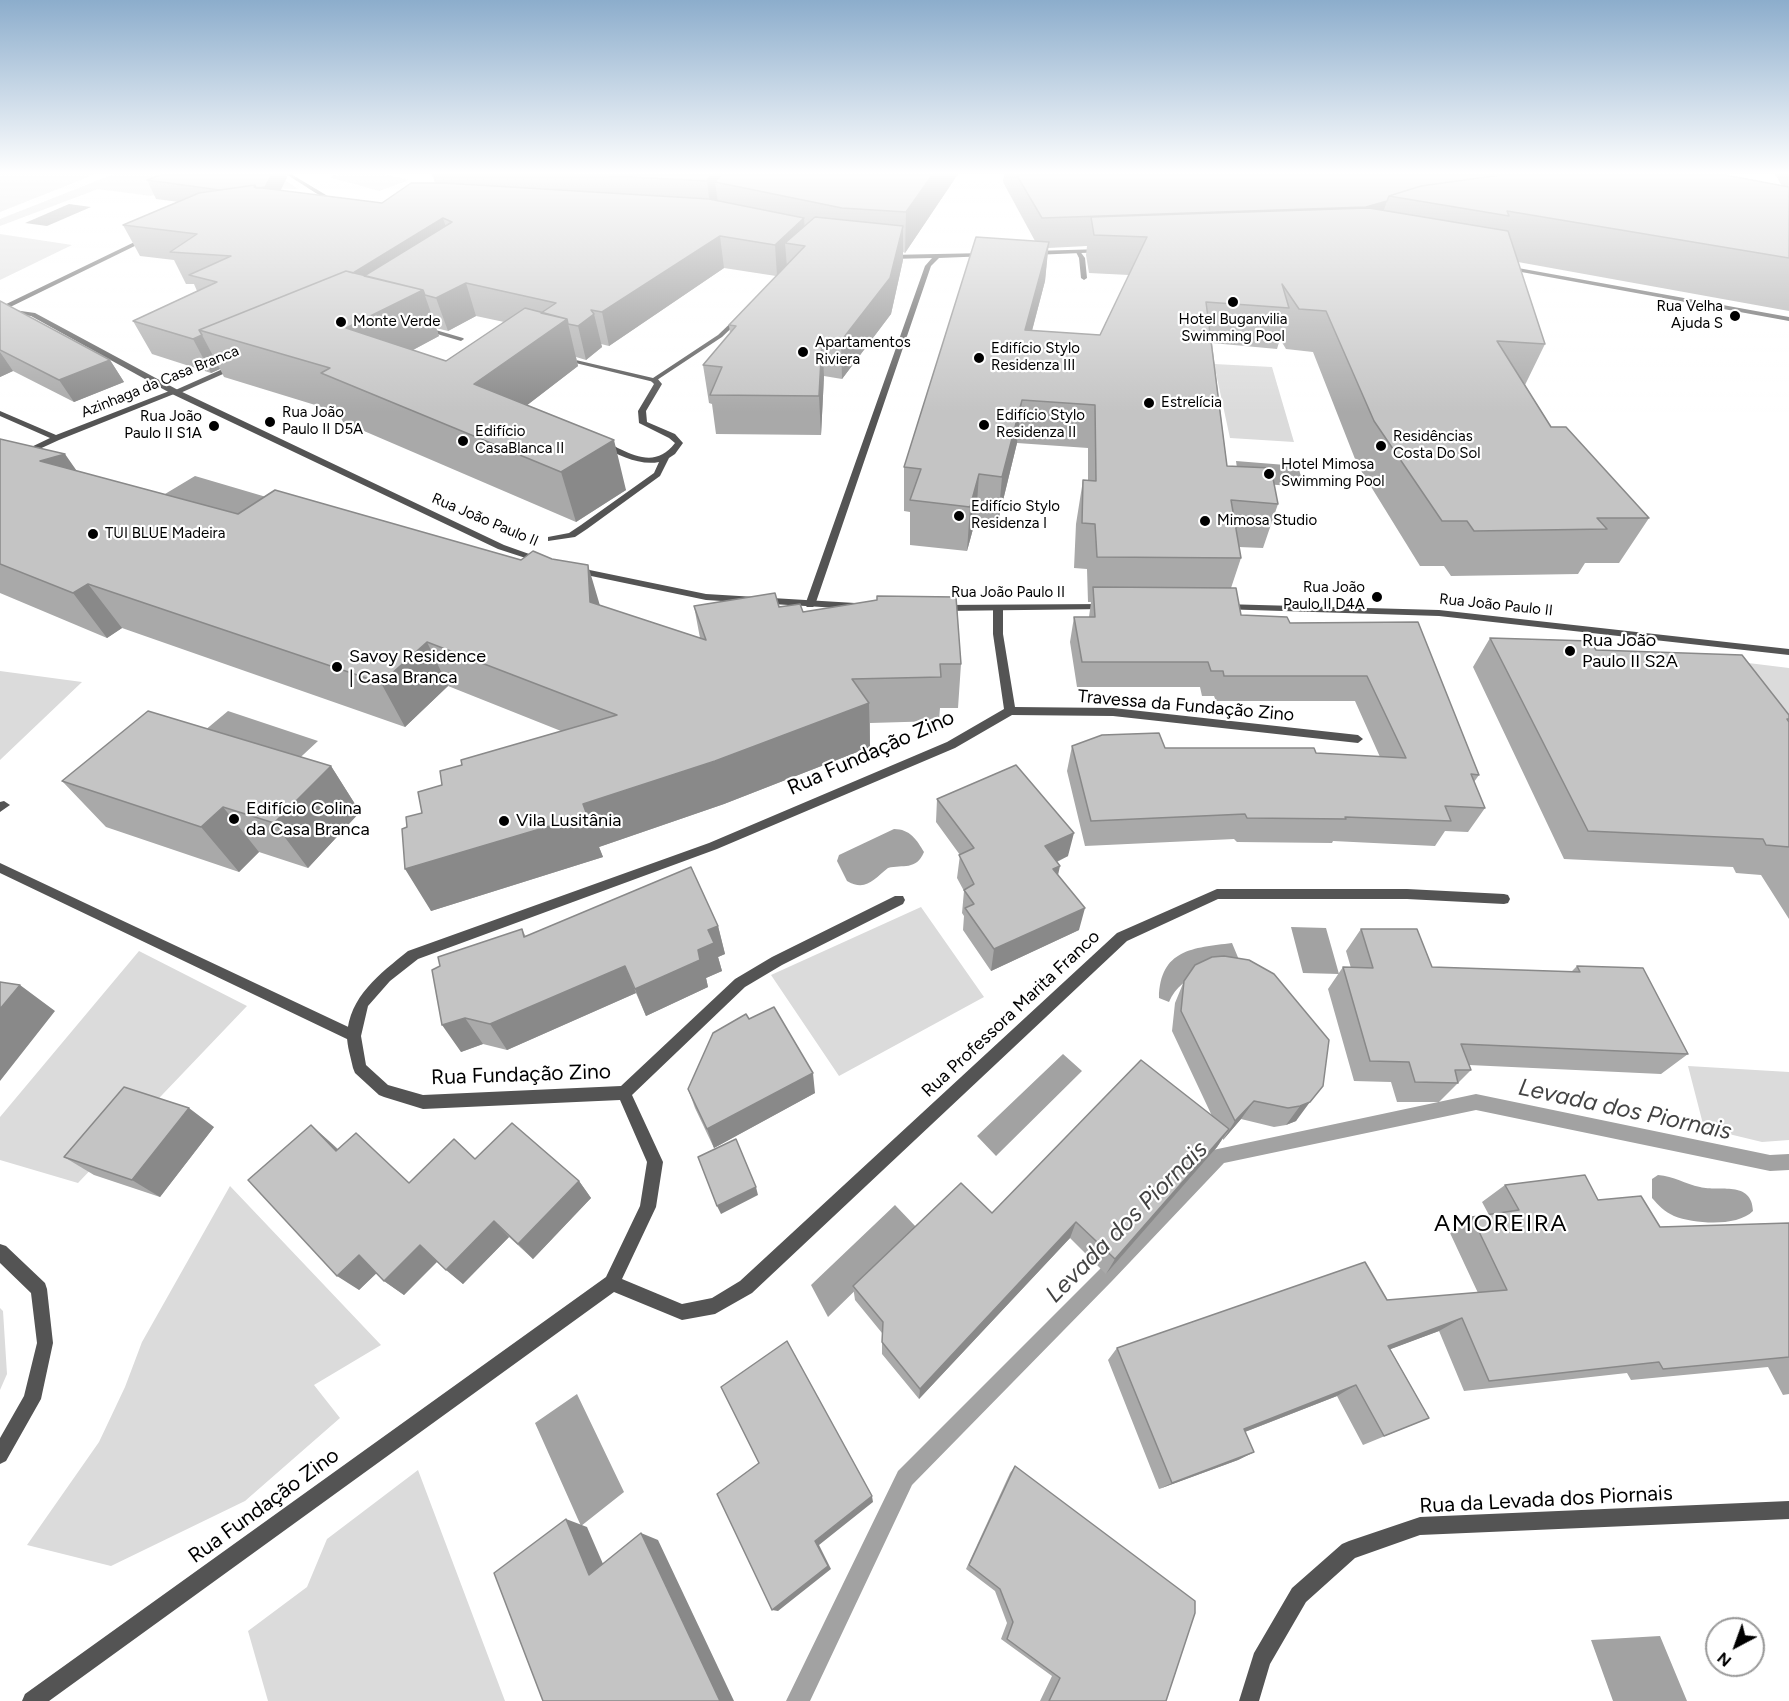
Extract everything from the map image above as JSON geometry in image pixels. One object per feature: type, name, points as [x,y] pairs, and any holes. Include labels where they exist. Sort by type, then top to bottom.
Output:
[{"type":"street","points":[[0,310],[112,253]]},
{"type":"street","points":[[1079,253],[1082,258],[1084,278]]},
{"type":"street","points":[[882,256],[993,254]]},
{"type":"street","points":[[810,606],[928,266],[937,256]]},
{"type":"street","points":[[1504,268],[1789,319]]},
{"type":"street","name":"Rua João Paulo II","points":[[0,310],[33,314],[175,392],[501,547],[549,563]]},
{"type":"street","points":[[654,380],[720,336],[745,312]]},
{"type":"street","points":[[417,327],[461,339]]},
{"type":"street","points":[[551,539],[572,535],[657,474],[665,458],[679,443],[672,436],[643,423],[642,411],[658,384],[654,380],[555,357]]},
{"type":"street","name":"Azinhaga da Casa Branca","points":[[0,465],[56,438],[247,362]]},
{"type":"street","points":[[0,413],[56,438]]},
{"type":"street","points":[[593,439],[631,458],[651,461],[665,458]]},
{"type":"street","points":[[569,569],[599,577],[706,597],[810,606],[869,606]]},
{"type":"street","name":"Rua João Paulo II","points":[[928,608],[1120,607]]},
{"type":"street","name":"Rua João Paulo II","points":[[1213,607],[1373,609],[1439,613],[1789,652]]},
{"type":"street","points":[[998,609],[998,634],[1011,711]]},
{"type":"street","name":"Travessa da Fundação Zino","points":[[1011,711],[1113,712],[1358,739]]},
{"type":"street","name":"Rua Fundação Zino","points":[[32,1701],[612,1283],[648,1207],[655,1162],[624,1093],[423,1102],[384,1090],[360,1068],[354,1036],[362,1003],[385,977],[412,955],[713,846],[951,745],[1011,711]]},
{"type":"street","points":[[0,868],[354,1036]]},
{"type":"street","name":"Rua Professora Marita Franco","points":[[612,1283],[682,1312],[715,1306],[746,1287],[1122,937],[1217,894],[1407,894],[1504,899]]},
{"type":"street","points":[[624,1093],[740,983],[777,961],[899,900]]},
{"type":"street","points":[[0,1252],[39,1289],[45,1343],[32,1399],[0,1455]]},
{"type":"street","name":"Rua da Levada dos Piornais","points":[[1249,1701],[1261,1659],[1299,1595],[1349,1551],[1420,1526],[1789,1510]]},
{"type":"shaded area","points":[[0,253],[55,253],[0,280]]},
{"type":"shaded area","points":[[1214,364],[1272,367],[1294,442],[1230,438]]},
{"type":"shaded area","name":"Hotel Mimosa Swimming Pool","points":[[1236,461],[1298,466],[1304,487],[1239,482]]},
{"type":"shaded area","points":[[195,476],[290,504],[239,538],[150,503]]},
{"type":"shaded area","points":[[1732,661],[1789,668],[1789,753]]},
{"type":"shaded area","points":[[0,671],[82,682],[0,760]]},
{"type":"shaded area","points":[[228,711],[318,741],[290,767],[198,736]]},
{"type":"shaded area","points":[[894,829],[909,833],[916,839],[924,852],[921,858],[909,866],[888,868],[865,885],[847,881],[837,861],[839,855]]},
{"type":"shaded area","points":[[921,907],[984,997],[839,1076],[771,975]]},
{"type":"shaded area","points":[[1291,927],[1326,928],[1339,974],[1303,973]]},
{"type":"shaded area","points":[[1232,943],[1242,967],[1209,972],[1190,979],[1182,984],[1169,1002],[1159,998],[1165,969],[1172,960],[1192,950]]},
{"type":"shaded area","points":[[139,951],[247,1006],[78,1183],[0,1160],[0,1117]]},
{"type":"shaded area","points":[[1063,1054],[1082,1071],[996,1156],[977,1136]]},
{"type":"shaded area","points":[[1688,1066],[1789,1072],[1789,1140],[1762,1142],[1704,1128]]},
{"type":"shaded area","points":[[1658,1175],[1700,1187],[1741,1191],[1751,1201],[1753,1211],[1737,1220],[1715,1223],[1674,1216],[1652,1198],[1652,1179]]},
{"type":"shaded area","points":[[230,1186],[381,1345],[314,1385],[340,1418],[245,1501],[111,1566],[27,1545],[99,1442],[125,1387],[142,1342]]},
{"type":"shaded area","points":[[895,1205],[918,1229],[828,1317],[811,1285]]},
{"type":"shaded area","points":[[0,1308],[3,1311],[7,1374],[0,1390]]},
{"type":"shaded area","points":[[577,1394],[624,1492],[581,1526],[535,1423]]},
{"type":"shaded area","points":[[418,1470],[505,1701],[268,1701],[248,1631],[307,1587],[327,1539]]},
{"type":"shaded area","points":[[1660,1636],[1687,1701],[1613,1701],[1591,1640]]},
{"type":"building","points":[[191,253],[385,253],[353,273],[346,271],[199,330],[202,335],[193,339],[133,321],[217,282],[189,275],[231,256]]},
{"type":"building","points":[[401,253],[693,253],[602,312],[591,310],[594,314],[578,326],[568,324],[567,319],[541,313],[556,303],[466,283],[436,298],[425,295],[423,290],[364,276]]},
{"type":"building","points":[[798,253],[896,253],[890,278],[841,341],[822,339],[819,396],[710,395],[722,367],[703,365],[736,326],[729,325]]},
{"type":"building","points":[[971,253],[1046,253],[1025,330],[1100,335],[1139,253],[1515,253],[1545,344],[1497,341],[1551,427],[1566,427],[1649,518],[1597,518],[1607,529],[1474,531],[1467,521],[1442,521],[1374,421],[1326,311],[1299,309],[1282,284],[1289,308],[1206,302],[1227,466],[1271,468],[1278,504],[1231,500],[1241,558],[1097,557],[1095,524],[1082,523],[1083,480],[1096,481],[1095,405],[1022,400],[1002,477],[979,474],[970,507],[910,500],[921,469],[904,467]]},
{"type":"building","points":[[1761,253],[1789,253],[1789,258]]},
{"type":"building","points":[[346,271],[423,290],[346,328],[446,361],[525,308],[567,319],[474,384],[614,440],[561,472],[321,373],[330,368],[199,330]]},
{"type":"building","points":[[0,301],[110,360],[59,380],[0,350]]},
{"type":"building","points":[[0,439],[65,454],[40,461],[238,514],[275,490],[521,560],[533,551],[552,559],[588,565],[590,602],[706,640],[694,606],[775,593],[779,607],[800,604],[803,612],[877,600],[877,596],[956,597],[961,664],[940,664],[941,677],[852,679],[869,703],[715,761],[583,804],[587,815],[405,869],[402,829],[407,827],[406,817],[422,813],[418,792],[442,785],[440,771],[462,765],[461,760],[617,715],[427,642],[381,683],[88,584],[73,593],[0,564]]},
{"type":"building","points":[[1093,587],[1236,588],[1241,615],[1287,617],[1290,623],[1418,622],[1479,775],[1471,774],[1485,808],[1445,806],[1451,821],[1345,817],[1346,819],[1247,818],[1245,814],[1091,821],[1072,746],[1102,735],[1159,733],[1165,748],[1314,748],[1316,753],[1406,758],[1367,676],[1224,676],[1223,671],[1211,671],[1208,662],[1082,662],[1074,617],[1095,617]]},
{"type":"building","points":[[1490,638],[1590,641],[1596,650],[1742,655],[1789,715],[1787,719],[1789,722],[1789,847],[1766,845],[1763,839],[1588,831]]},
{"type":"building","points":[[148,711],[331,766],[274,823],[223,807],[201,827],[62,781]]},
{"type":"building","points":[[1016,765],[1074,833],[1045,846],[1060,866],[1053,869],[1085,908],[994,949],[965,908],[974,904],[964,890],[974,884],[959,855],[974,848],[937,799]]},
{"type":"building","points":[[691,867],[718,926],[708,930],[714,943],[698,950],[700,960],[635,989],[625,966],[490,1024],[465,1018],[442,1025],[432,970],[440,966],[438,957],[522,929],[524,937]]},
{"type":"building","points":[[1361,929],[1417,929],[1432,967],[1580,972],[1577,966],[1643,968],[1688,1054],[1461,1044],[1471,1070],[1455,1070],[1458,1083],[1415,1082],[1409,1062],[1370,1061],[1343,967],[1373,968]]},
{"type":"building","points":[[1224,956],[1249,960],[1274,974],[1329,1040],[1323,1086],[1310,1102],[1288,1108],[1254,1101],[1235,1121],[1181,1011],[1184,981],[1195,965],[1212,957]]},
{"type":"building","points":[[0,982],[20,985],[0,1009]]},
{"type":"building","points":[[774,1007],[813,1073],[707,1129],[688,1089],[713,1033],[746,1014],[749,1019]]},
{"type":"building","points":[[1141,1060],[1229,1129],[1115,1259],[1076,1222],[920,1389],[882,1342],[883,1322],[853,1286],[961,1183],[992,1213]]},
{"type":"building","points":[[124,1087],[189,1108],[132,1180],[64,1157]]},
{"type":"building","points":[[512,1123],[579,1181],[518,1244],[494,1221],[446,1270],[420,1245],[384,1281],[359,1255],[337,1276],[248,1180],[311,1125],[336,1151],[356,1133],[409,1183],[454,1139],[475,1159]]},
{"type":"building","points":[[736,1139],[756,1187],[717,1206],[698,1157]]},
{"type":"building","points":[[1585,1175],[1598,1200],[1641,1196],[1660,1227],[1789,1223],[1789,1357],[1663,1369],[1659,1362],[1489,1381],[1462,1318],[1388,1346],[1429,1418],[1384,1436],[1356,1385],[1244,1429],[1254,1452],[1172,1483],[1117,1348],[1365,1262],[1387,1300],[1507,1290],[1472,1217],[1519,1210],[1505,1185]]},
{"type":"building","points":[[787,1341],[872,1496],[815,1541],[828,1566],[772,1610],[717,1494],[759,1463],[721,1387]]},
{"type":"building","points":[[1015,1466],[1195,1601],[1195,1613],[1166,1701],[1049,1701],[1060,1678],[1007,1639],[1013,1622],[1000,1589],[969,1565]]},
{"type":"building","points":[[566,1519],[589,1575],[641,1533],[720,1701],[543,1701],[494,1573]]},
{"type":"waterway","name":"Levada dos Piornais","points":[[798,1701],[905,1478],[1106,1275],[1219,1156],[1476,1102],[1770,1163],[1789,1162]]},
{"type":"place","name":"Hotel Buganvilia Swimming Pool","points":[[1233,302]]},
{"type":"place","name":"Rua Velha Ajuda S","points":[[1735,316]]},
{"type":"place","name":"Monte Verde","points":[[341,322]]},
{"type":"place","name":"Apartamentos Riviera","points":[[803,352]]},
{"type":"place","name":"Edifício Stylo Residenza III","points":[[979,358]]},
{"type":"place","name":"Estrelícia","points":[[1149,403]]},
{"type":"place","name":"Rua João Paulo II D5A","points":[[270,422]]},
{"type":"place","name":"Edifício Stylo Residenza II","points":[[984,425]]},
{"type":"place","name":"Rua João Paulo II S1A","points":[[214,426]]},
{"type":"place","name":"Edifício CasaBlanca II","points":[[463,441]]},
{"type":"place","name":"Residências Costa Do Sol","points":[[1381,446]]},
{"type":"place","name":"Hotel Mimosa Swimming Pool","points":[[1269,474]]},
{"type":"place","name":"Edifício Stylo Residenza I","points":[[959,516]]},
{"type":"place","name":"Mimosa Studio","points":[[1205,521]]},
{"type":"place","name":"TUI BLUE Madeira","points":[[93,534]]},
{"type":"place","name":"Rua João Paulo II D4A","points":[[1377,597]]},
{"type":"place","name":"Rua João Paulo II S2A","points":[[1570,651]]},
{"type":"place","name":"Savoy Residence | Casa Branca","points":[[337,667]]},
{"type":"place","name":"Edifício Colina da Casa Branca","points":[[234,819]]},
{"type":"place","name":"Vila Lusitânia","points":[[504,821]]},
{"type":"district","name":"AMOREIRA","points":[[1501,1224]]}]
